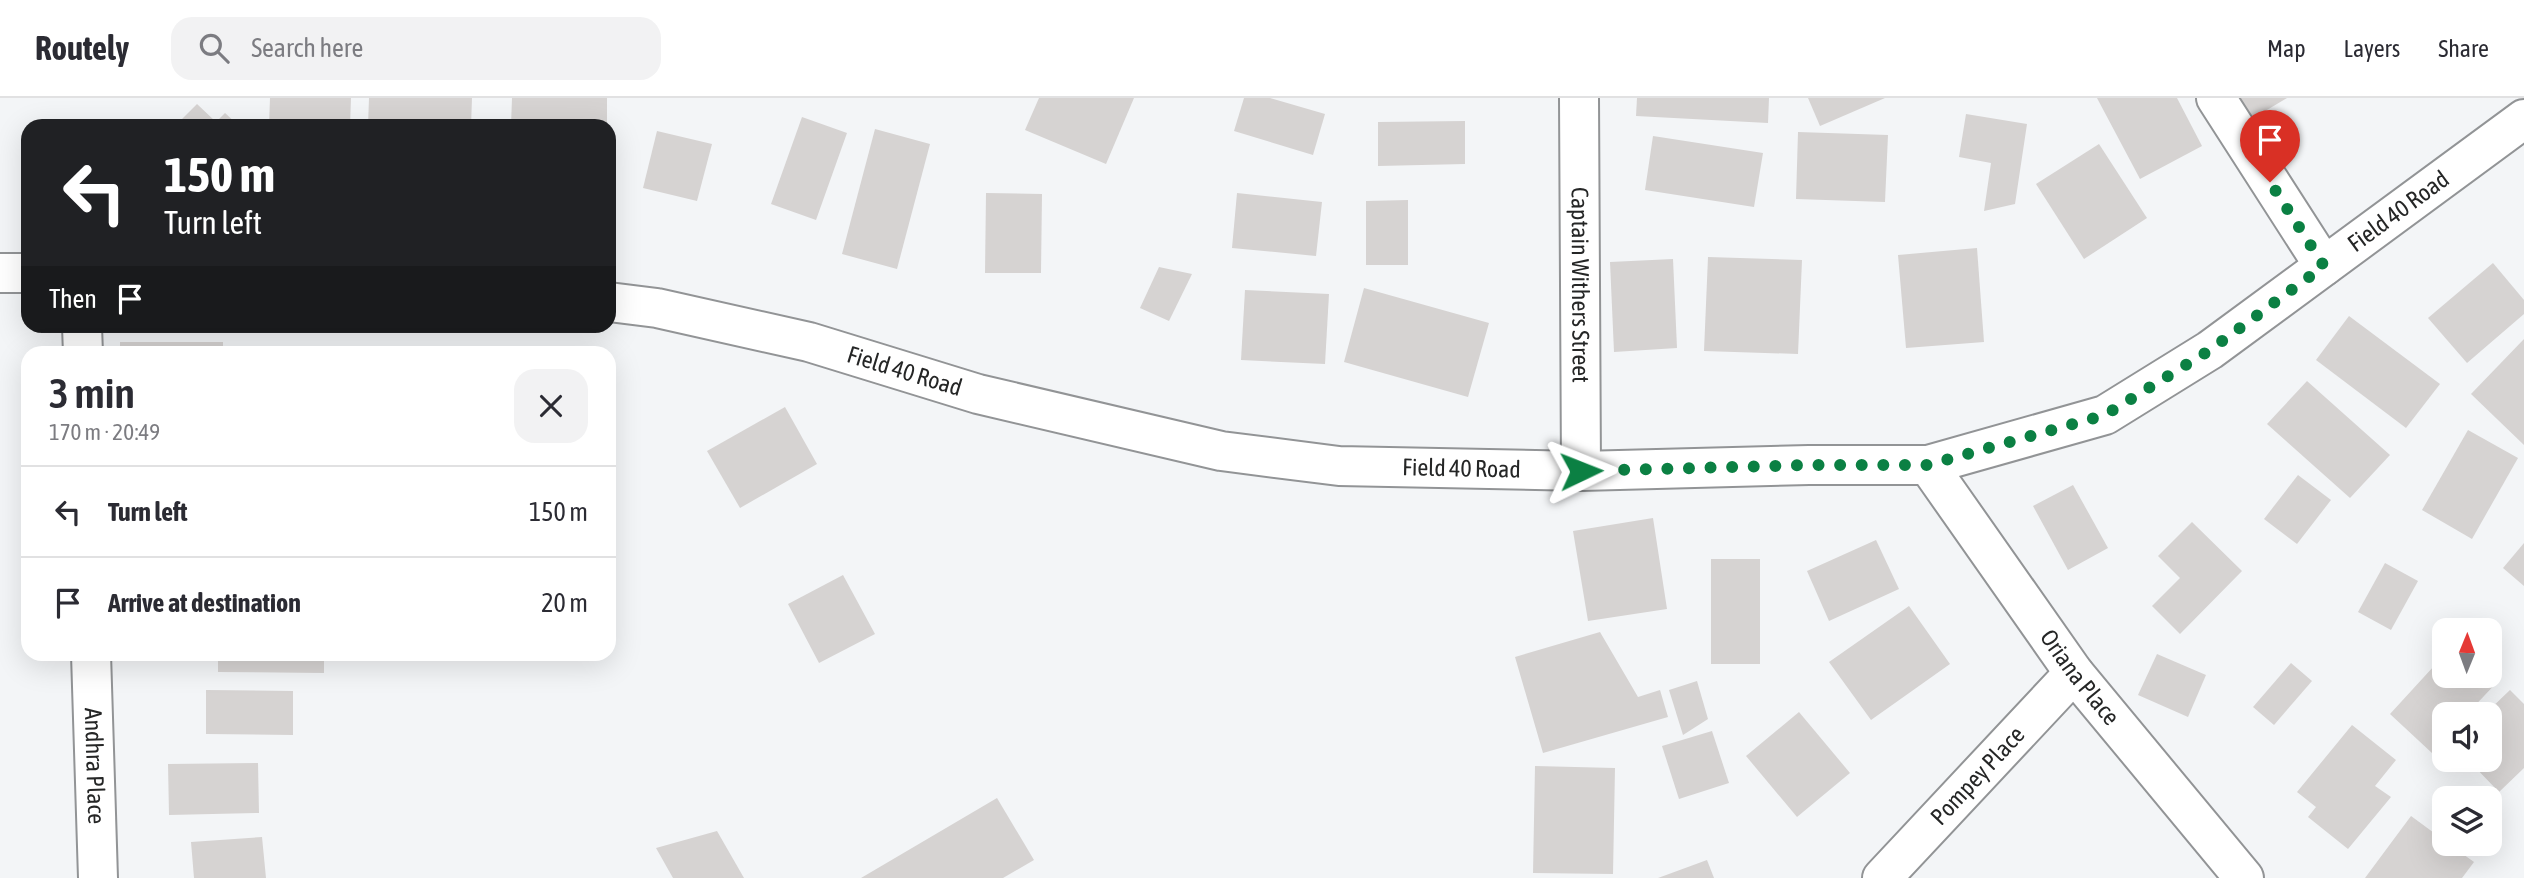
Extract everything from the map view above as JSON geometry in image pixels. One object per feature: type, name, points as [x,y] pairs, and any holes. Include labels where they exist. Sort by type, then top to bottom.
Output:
[{"type":"street","name":"Captain Withers Street","points":[[1579,98],[1581,471]]},
{"type":"street","points":[[2216,98],[2324,266]]},
{"type":"street","name":"Field 40 Road","points":[[616,303],[657,308],[809,342],[978,394],[1221,450],[1339,466],[1581,471],[1928,465],[2105,415],[2210,350],[2524,118]]},
{"type":"street","points":[[0,273],[21,273]]},
{"type":"street","name":"Oriana Place","points":[[1928,465],[2074,673],[2244,878]]},
{"type":"street","name":"Andhra Place","points":[[92,661],[98,878]]},
{"type":"street","name":"Pompey Place","points":[[1882,878],[2074,673]]},
{"type":"building","points":[[270,98],[351,98],[350,119],[269,119]]},
{"type":"building","points":[[369,98],[472,98],[471,119],[368,119]]},
{"type":"building","points":[[512,98],[607,98],[607,119],[511,119]]},
{"type":"building","points":[[1039,98],[1134,98],[1106,164],[1025,130]]},
{"type":"building","points":[[1244,98],[1270,98],[1325,114],[1313,155],[1234,131]]},
{"type":"building","points":[[1637,98],[1769,98],[1768,123],[1636,116]]},
{"type":"building","points":[[1808,98],[1885,98],[1820,126]]},
{"type":"building","points":[[2097,98],[2177,98],[2202,146],[2140,179]]},
{"type":"building","points":[[2223,98],[2287,98],[2240,126]]},
{"type":"building","points":[[197,104],[213,119],[182,119]]},
{"type":"building","points":[[225,113],[231,119],[219,119]]},
{"type":"building","points":[[1966,114],[2027,124],[2015,204],[1984,211],[1991,163],[1959,157]]},
{"type":"building","points":[[802,117],[847,133],[816,220],[771,204]]},
{"type":"building","points":[[1465,121],[1465,164],[1378,166],[1378,122]]},
{"type":"building","points":[[875,129],[930,144],[897,269],[842,254]]},
{"type":"building","points":[[657,131],[712,144],[697,201],[643,188]]},
{"type":"building","points":[[1798,132],[1888,135],[1885,202],[1796,199]]},
{"type":"building","points":[[1653,136],[1763,153],[1754,207],[1645,190]]},
{"type":"building","points":[[2099,144],[2147,218],[2084,259],[2036,184]]},
{"type":"building","points":[[986,193],[1042,194],[1041,273],[985,273]]},
{"type":"building","points":[[1237,193],[1322,202],[1316,256],[1232,248]]},
{"type":"building","points":[[1408,200],[1408,265],[1366,265],[1366,201]]},
{"type":"building","points":[[1977,248],[1984,342],[1906,348],[1898,255]]},
{"type":"building","points":[[1708,257],[1802,260],[1798,354],[1704,351]]},
{"type":"building","points":[[1673,259],[1677,348],[1614,352],[1610,262]]},
{"type":"building","points":[[2493,263],[2524,300],[2524,314],[2467,363],[2428,318]]},
{"type":"building","points":[[1159,267],[1192,274],[1169,321],[1140,308]]},
{"type":"building","points":[[1364,288],[1489,323],[1468,397],[1344,362]]},
{"type":"building","points":[[1245,290],[1329,294],[1325,364],[1241,360]]},
{"type":"building","points":[[2349,316],[2440,384],[2406,428],[2316,360]]},
{"type":"building","points":[[2524,339],[2524,445],[2471,394]]},
{"type":"building","points":[[120,342],[223,342],[223,346],[120,346]]},
{"type":"building","points":[[2307,381],[2390,455],[2350,498],[2267,424]]},
{"type":"building","points":[[785,407],[817,464],[740,508],[707,451]]},
{"type":"building","points":[[2468,430],[2518,458],[2472,539],[2422,510]]},
{"type":"building","points":[[2298,475],[2331,500],[2297,544],[2264,519]]},
{"type":"building","points":[[2073,485],[2108,548],[2068,570],[2033,506]]},
{"type":"building","points":[[1653,518],[1667,609],[1588,621],[1573,531]]},
{"type":"building","points":[[2192,522],[2242,571],[2180,634],[2152,606],[2180,578],[2158,556]]},
{"type":"building","points":[[1876,540],[1899,589],[1829,621],[1807,571]]},
{"type":"building","points":[[2524,543],[2524,586],[2503,568]]},
{"type":"building","points":[[1711,559],[1760,559],[1760,664],[1711,664]]},
{"type":"building","points":[[2385,563],[2418,581],[2391,630],[2358,612]]},
{"type":"building","points":[[843,575],[875,634],[819,663],[788,604]]},
{"type":"building","points":[[1909,606],[1950,664],[1871,720],[1829,662]]},
{"type":"building","points":[[1600,632],[1638,697],[1660,690],[1668,717],[1543,753],[1515,657]]},
{"type":"building","points":[[2157,654],[2206,675],[2188,717],[2138,695]]},
{"type":"building","points":[[218,661],[324,661],[324,673],[218,672]]},
{"type":"building","points":[[2291,663],[2312,681],[2274,725],[2253,707]]},
{"type":"building","points":[[2432,668],[2432,688],[2492,688],[2478,702],[2432,702],[2432,753],[2390,714]]},
{"type":"building","points":[[1697,681],[1708,719],[1683,735],[1669,690]]},
{"type":"building","points":[[206,690],[293,691],[293,735],[206,734]]},
{"type":"building","points":[[2510,690],[2524,704],[2524,768],[2502,789],[2502,786],[2493,786],[2480,772],[2502,772],[2502,702],[2498,702]]},
{"type":"building","points":[[1799,712],[1850,773],[1797,817],[1746,756]]},
{"type":"building","points":[[2352,725],[2396,760],[2375,786],[2391,797],[2348,849],[2308,817],[2316,807],[2297,792]]},
{"type":"building","points":[[1712,731],[1729,783],[1679,799],[1662,746]]},
{"type":"building","points":[[258,763],[259,813],[169,815],[168,764]]},
{"type":"building","points":[[1535,766],[1615,768],[1613,874],[1533,873]]},
{"type":"building","points":[[997,798],[1034,860],[1003,878],[861,878]]},
{"type":"building","points":[[2411,816],[2432,831],[2432,856],[2466,856],[2474,862],[2462,878],[2365,878]]},
{"type":"building","points":[[717,831],[744,878],[673,878],[656,848]]},
{"type":"building","points":[[262,837],[266,878],[194,878],[191,842]]},
{"type":"building","points":[[1707,860],[1714,878],[1658,878]]},
{"type":"route","points":[[1581,471],[1928,465],[2105,415],[2210,350],[2324,266],[2270,182]]}]
